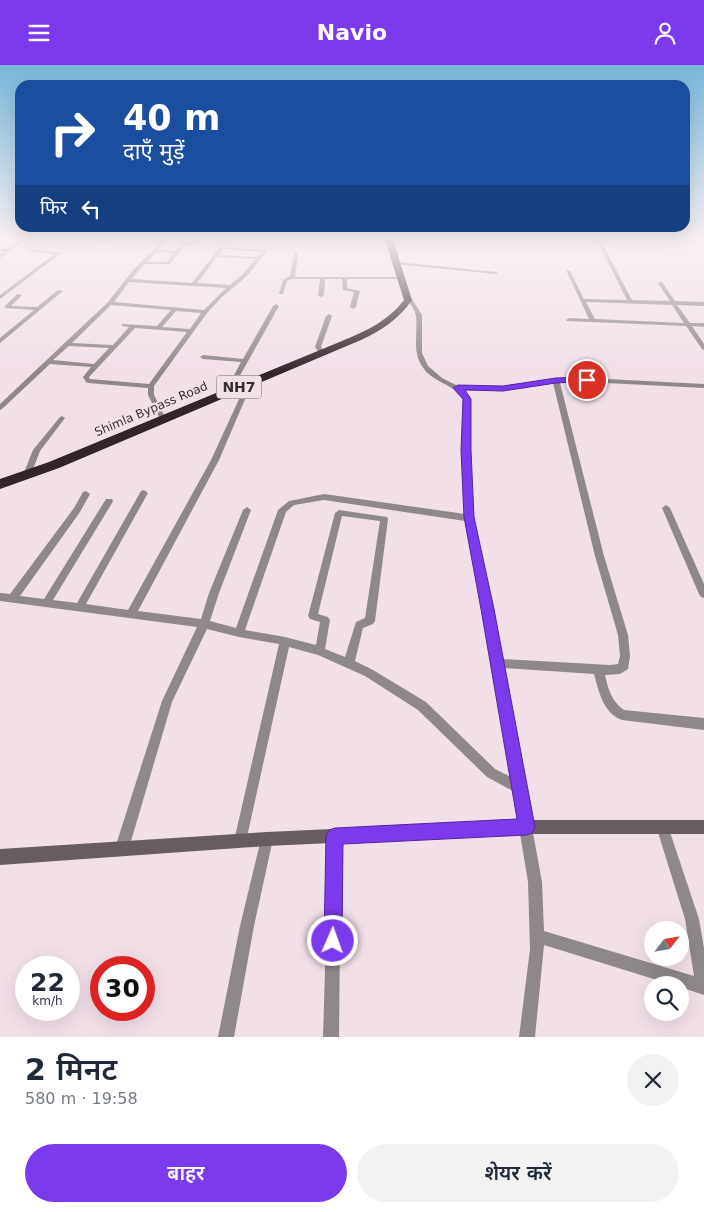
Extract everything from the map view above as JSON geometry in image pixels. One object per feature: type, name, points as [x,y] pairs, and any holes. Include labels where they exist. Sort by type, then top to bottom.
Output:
[{"type":"highway","points":[[403,282],[408,297]]},
{"type":"highway","name":"Shimla Bypass Road","points":[[0,485],[360,337],[391,319],[404,307],[408,297]]},
{"type":"street","points":[[0,297],[20,282]]},
{"type":"street","points":[[0,408],[51,362],[110,303],[126,282]]},
{"type":"street","points":[[167,282],[231,287]]},
{"type":"street","points":[[163,419],[151,395],[151,386],[205,312],[236,282]]},
{"type":"street","points":[[281,293],[284,282]]},
{"type":"street","points":[[321,295],[322,282]]},
{"type":"street","points":[[344,282],[345,289],[357,291],[352,307]]},
{"type":"street","points":[[573,282],[593,321]]},
{"type":"street","points":[[620,282],[630,301]]},
{"type":"street","points":[[660,283],[704,348]]},
{"type":"street","points":[[0,341],[60,291]]},
{"type":"street","points":[[19,295],[7,307],[38,309]]},
{"type":"street","points":[[408,297],[420,315],[419,353],[425,367],[440,379],[458,388],[466,395],[467,399],[466,450],[469,517],[536,882],[538,936],[527,1037]]},
{"type":"street","points":[[582,300],[704,304]]},
{"type":"street","points":[[110,303],[205,312]]},
{"type":"street","points":[[131,614],[215,460],[243,397],[243,393],[237,388],[235,379],[276,306]]},
{"type":"street","points":[[158,328],[175,309]]},
{"type":"street","points":[[322,353],[318,347],[329,316]]},
{"type":"street","points":[[569,320],[704,325]]},
{"type":"street","points":[[124,325],[192,331]]},
{"type":"street","points":[[133,326],[86,377],[88,381],[151,386]]},
{"type":"street","points":[[68,344],[114,347]]},
{"type":"street","points":[[203,357],[245,361]]},
{"type":"street","points":[[51,362],[95,366]]},
{"type":"street","points":[[458,388],[503,388],[556,381],[587,380],[704,385]]},
{"type":"street","points":[[497,663],[598,670],[620,669],[624,666],[626,649],[604,572],[556,381]]},
{"type":"street","points":[[27,475],[37,450],[62,418]]},
{"type":"street","points":[[79,608],[144,493]]},
{"type":"street","points":[[12,599],[77,510],[86,494]]},
{"type":"street","points":[[239,633],[282,510],[292,503],[324,497],[469,517]]},
{"type":"street","points":[[46,603],[109,501]]},
{"type":"street","points":[[666,508],[704,594]]},
{"type":"street","points":[[122,848],[167,701],[204,624],[214,593],[247,510]]},
{"type":"street","points":[[320,651],[325,620],[313,615],[338,513],[384,519],[370,621],[359,625],[350,663]]},
{"type":"street","points":[[0,597],[204,624],[239,633],[285,641],[320,651],[370,673],[422,706],[440,722],[462,747],[486,768],[518,787]]},
{"type":"street","points":[[240,841],[285,641]]},
{"type":"street","points":[[598,670],[608,702],[613,710],[622,715],[704,724]]},
{"type":"street","points":[[538,936],[704,987],[692,919],[662,826]]},
{"type":"street","points":[[0,857],[267,839],[527,827],[704,827]]},
{"type":"street","points":[[331,1037],[335,836]]},
{"type":"street","points":[[226,1037],[246,926],[267,839]]},
{"type":"route","points":[[333,941],[335,836],[527,827],[518,787],[488,609],[469,517],[466,450],[467,399],[466,395],[458,388],[496,389],[556,381],[587,380]]}]
